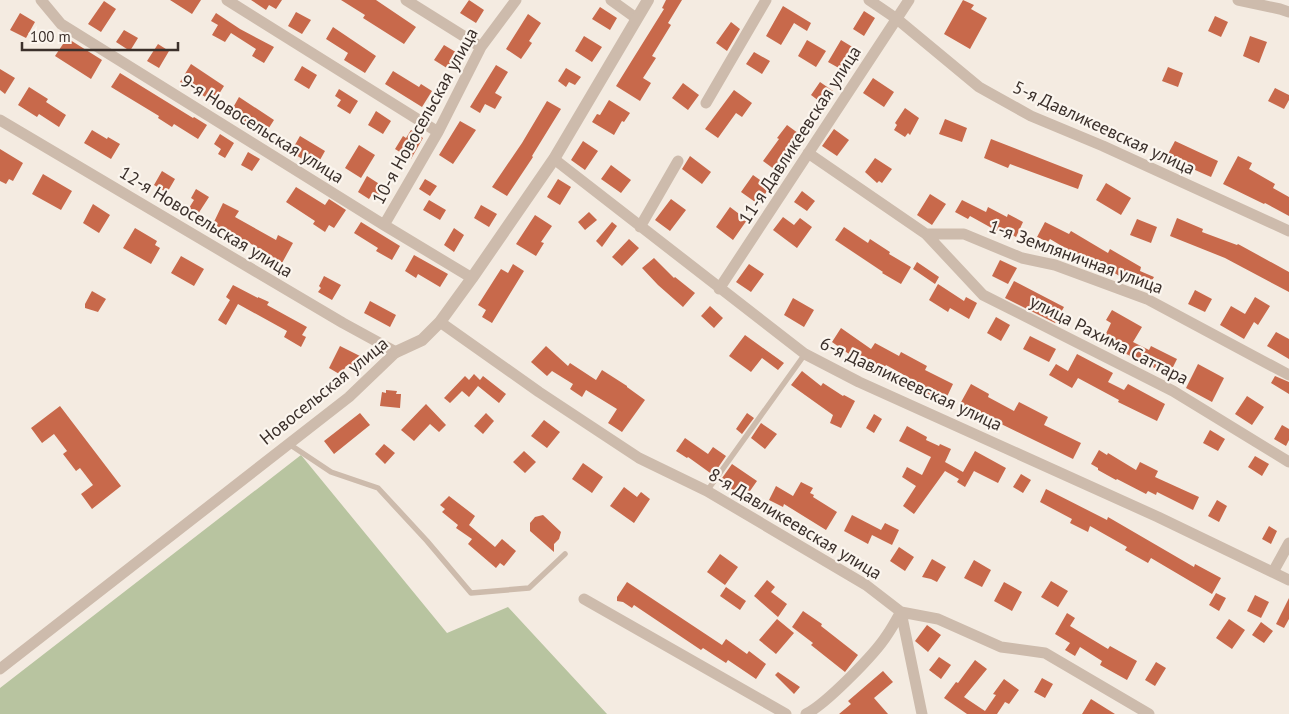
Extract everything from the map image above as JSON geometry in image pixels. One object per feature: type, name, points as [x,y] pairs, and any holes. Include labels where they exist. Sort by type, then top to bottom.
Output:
[{"type":"street","name":"9-я Новосельская улица","points":[[42,0],[61,24],[384,226],[472,278]]},
{"type":"street","points":[[227,0],[438,132]]},
{"type":"street","points":[[406,0],[481,47]]},
{"type":"street","name":"10-я Новосельская улица","points":[[384,226],[438,132],[481,47],[516,0]]},
{"type":"street","points":[[611,0],[636,18]]},
{"type":"street","name":"Новосельская улица","points":[[0,669],[349,398],[396,352],[422,340],[440,322],[554,159],[648,0]]},
{"type":"street","points":[[706,103],[766,0]]},
{"type":"street","name":"5-я Давликеевская улица","points":[[870,0],[897,19],[979,86],[1030,116],[1103,146],[1289,230]]},
{"type":"street","name":"11-я Давликеевская улица","points":[[720,289],[909,0]]},
{"type":"street","points":[[1238,0],[1289,12]]},
{"type":"street","name":"12-я Новосельская улица","points":[[0,120],[343,323],[396,352]]},
{"type":"street","name":"улица Рахима Саттара","points":[[808,153],[926,234],[982,295],[1173,391],[1289,462]]},
{"type":"street","name":"6-я Давликеевская улица","points":[[554,159],[805,354],[859,382],[1158,517],[1289,580]]},
{"type":"street","points":[[640,227],[678,161]]},
{"type":"street","name":"1-я Земляничная улица","points":[[926,234],[964,234],[1022,258],[1055,265],[1147,299],[1289,375]]},
{"type":"street","name":"8-я Давликеевская улица","points":[[440,322],[539,392],[639,458],[707,490],[866,585],[901,612],[938,619],[1000,647],[1044,653],[1149,714]]},
{"type":"street","points":[[1273,572],[1289,543]]},
{"type":"street","points":[[584,599],[786,714]]},
{"type":"street","points":[[806,714],[833,693],[874,653],[887,636],[901,612]]},
{"type":"street","points":[[901,612],[922,714]]},
{"type":"lane","points":[[707,490],[805,354]]},
{"type":"lane","points":[[289,444],[331,472],[378,488],[427,541],[471,593],[529,588],[565,554]]},
{"type":"green space","points":[[301,455],[447,633],[508,607],[607,714],[0,714],[0,688]]},
{"type":"building","points":[[170,0],[201,0],[192,14]]},
{"type":"building","points":[[251,0],[282,0],[276,9],[269,5],[266,10]]},
{"type":"building","points":[[341,0],[376,0],[416,27],[404,44],[363,18],[365,15]]},
{"type":"building","points":[[469,0],[484,10],[476,23],[460,13]]},
{"type":"building","points":[[666,0],[682,0],[668,23],[671,25],[652,56],[656,58],[643,78],[651,83],[640,101],[616,86],[664,9],[662,8]]},
{"type":"building","points":[[963,0],[974,5],[971,9],[987,18],[970,49],[944,34]]},
{"type":"building","points":[[104,1],[116,9],[101,32],[88,24]]},
{"type":"building","points":[[783,6],[811,23],[807,31],[794,23],[781,45],[766,36]]},
{"type":"building","points":[[600,7],[617,18],[610,30],[592,19]]},
{"type":"building","points":[[864,11],[875,18],[864,36],[853,29]]},
{"type":"building","points":[[296,12],[311,20],[302,34],[288,26]]},
{"type":"building","points":[[20,13],[35,22],[26,38],[10,30]]},
{"type":"building","points":[[216,13],[240,29],[274,47],[264,63],[252,56],[256,49],[231,33],[225,42],[212,35],[218,25],[211,21]]},
{"type":"building","points":[[528,14],[541,23],[529,41],[532,43],[521,59],[506,49]]},
{"type":"building","points":[[1215,16],[1228,22],[1221,37],[1208,31]]},
{"type":"building","points":[[731,22],[740,29],[727,51],[716,43]]},
{"type":"building","points":[[333,27],[376,56],[365,73],[344,60],[348,53],[326,39]]},
{"type":"building","points":[[124,30],[138,38],[130,51],[116,42]]},
{"type":"building","points":[[584,36],[602,47],[592,62],[575,51]]},
{"type":"building","points":[[1250,36],[1267,42],[1259,63],[1243,56]]},
{"type":"building","points":[[67,38],[102,60],[91,79],[55,56]]},
{"type":"building","points":[[807,40],[826,51],[816,67],[798,56]]},
{"type":"building","points":[[841,40],[859,51],[846,72],[828,62]]},
{"type":"building","points":[[158,44],[169,51],[159,68],[147,61]]},
{"type":"building","points":[[444,45],[459,54],[450,70],[434,60]]},
{"type":"building","points":[[754,52],[770,61],[762,74],[746,64]]},
{"type":"building","points":[[191,64],[224,86],[214,102],[180,82]]},
{"type":"building","points":[[496,65],[508,72],[495,93],[502,97],[495,109],[485,104],[480,113],[470,107]]},
{"type":"building","points":[[302,66],[317,75],[309,89],[294,80]]},
{"type":"building","points":[[1168,67],[1183,73],[1178,87],[1162,81]]},
{"type":"building","points":[[566,68],[581,77],[575,85],[569,82],[566,87],[558,81]]},
{"type":"building","points":[[0,69],[15,78],[5,94],[0,90]]},
{"type":"building","points":[[393,71],[419,87],[421,84],[432,91],[422,107],[385,84]]},
{"type":"building","points":[[120,73],[207,125],[198,139],[174,124],[172,127],[158,118],[159,116],[111,87]]},
{"type":"building","points":[[873,78],[894,92],[884,107],[863,93]]},
{"type":"building","points":[[820,82],[833,91],[823,104],[811,95]]},
{"type":"building","points":[[683,83],[699,95],[688,110],[672,98]]},
{"type":"building","points":[[29,87],[48,99],[46,102],[66,115],[59,127],[39,114],[37,117],[18,105]]},
{"type":"building","points":[[1275,88],[1289,95],[1289,100],[1284,109],[1268,101]]},
{"type":"building","points":[[339,89],[358,101],[350,114],[337,106],[341,100],[335,96]]},
{"type":"building","points":[[734,90],[752,103],[742,117],[736,113],[718,138],[705,129]]},
{"type":"building","points":[[239,97],[274,120],[265,134],[230,113]]},
{"type":"building","points":[[609,100],[630,113],[624,122],[622,121],[614,135],[592,122],[597,114],[600,115]]},
{"type":"building","points":[[547,101],[561,109],[533,157],[507,196],[492,187],[522,143]]},
{"type":"building","points":[[905,108],[919,118],[910,135],[908,133],[905,137],[894,130],[897,125],[895,123]]},
{"type":"building","points":[[376,111],[391,121],[383,134],[368,125]]},
{"type":"building","points":[[945,119],[967,128],[962,142],[939,134]]},
{"type":"building","points":[[460,121],[476,130],[453,164],[439,155]]},
{"type":"building","points":[[787,125],[802,136],[778,172],[763,161]]},
{"type":"building","points":[[834,129],[849,140],[837,156],[822,146]]},
{"type":"building","points":[[92,130],[120,144],[111,159],[84,143]]},
{"type":"building","points":[[411,130],[423,138],[411,159],[395,149],[403,136],[406,138]]},
{"type":"building","points":[[220,134],[234,143],[225,158],[218,154],[221,149],[214,144]]},
{"type":"building","points":[[300,136],[325,151],[316,167],[294,154],[295,151],[292,150]]},
{"type":"building","points":[[991,139],[1083,175],[1078,189],[1010,164],[1008,168],[984,158]]},
{"type":"building","points":[[583,141],[598,151],[585,170],[571,160]]},
{"type":"building","points":[[1175,141],[1218,161],[1211,177],[1186,166],[1187,164],[1168,154]]},
{"type":"building","points":[[359,145],[375,155],[361,178],[345,168]]},
{"type":"building","points":[[0,149],[23,163],[13,181],[9,179],[6,184],[0,181]]},
{"type":"building","points":[[248,152],[260,159],[252,171],[241,165]]},
{"type":"building","points":[[690,156],[711,172],[702,184],[682,169]]},
{"type":"building","points":[[1238,156],[1252,163],[1249,169],[1275,184],[1273,188],[1289,197],[1289,216],[1223,184]]},
{"type":"building","points":[[875,158],[892,169],[882,183],[879,181],[877,183],[865,172]]},
{"type":"building","points":[[611,165],[631,180],[621,193],[601,179]]},
{"type":"building","points":[[162,171],[175,179],[168,191],[165,189],[164,191],[154,185]]},
{"type":"building","points":[[43,174],[72,191],[61,210],[32,194]]},
{"type":"building","points":[[753,175],[770,187],[758,204],[741,192]]},
{"type":"building","points":[[367,176],[384,187],[378,197],[372,194],[369,199],[358,192]]},
{"type":"building","points":[[425,179],[437,186],[430,196],[419,189]]},
{"type":"building","points":[[558,179],[571,187],[560,205],[547,197]]},
{"type":"building","points":[[1106,183],[1131,198],[1121,215],[1096,200]]},
{"type":"building","points":[[296,187],[325,205],[329,199],[346,210],[334,228],[329,225],[325,232],[313,224],[315,221],[286,202]]},
{"type":"building","points":[[196,189],[209,197],[198,214],[189,208],[194,200],[191,198]]},
{"type":"building","points":[[802,191],[815,201],[807,211],[794,202]]},
{"type":"building","points":[[930,194],[946,204],[932,225],[917,215]]},
{"type":"building","points":[[671,199],[686,210],[670,231],[655,220]]},
{"type":"building","points":[[429,200],[446,210],[440,220],[423,210]]},
{"type":"building","points":[[962,200],[986,212],[988,207],[1007,217],[1008,214],[1023,222],[1016,237],[999,228],[997,231],[970,216],[968,219],[955,212]]},
{"type":"building","points":[[223,203],[239,211],[235,217],[276,240],[278,235],[293,243],[282,263],[248,242],[244,248],[234,242],[238,237],[213,224]]},
{"type":"building","points":[[93,204],[110,215],[99,233],[83,223]]},
{"type":"building","points":[[481,205],[497,214],[489,227],[474,218]]},
{"type":"building","points":[[730,207],[747,220],[733,240],[716,227]]},
{"type":"building","points":[[589,212],[597,220],[585,230],[578,222]]},
{"type":"building","points":[[535,215],[552,226],[541,242],[544,243],[536,256],[516,244]]},
{"type":"building","points":[[783,217],[794,225],[800,218],[812,227],[797,248],[773,230]]},
{"type":"building","points":[[1177,218],[1203,229],[1202,232],[1238,244],[1289,272],[1289,292],[1225,258],[1170,236]]},
{"type":"building","points":[[1137,219],[1157,227],[1151,243],[1130,235]]},
{"type":"building","points":[[361,222],[400,246],[392,260],[376,251],[378,248],[354,233]]},
{"type":"building","points":[[612,222],[617,226],[602,247],[596,241]]},
{"type":"building","points":[[1045,222],[1069,234],[1071,231],[1108,253],[1110,249],[1141,267],[1140,271],[1154,277],[1147,289],[1123,274],[1121,277],[1089,257],[1087,261],[1050,239],[1048,242],[1037,237]]},
{"type":"building","points":[[844,227],[868,243],[870,239],[890,252],[889,254],[911,267],[901,284],[835,240]]},
{"type":"building","points":[[135,228],[157,241],[155,245],[160,248],[151,264],[123,248]]},
{"type":"building","points":[[454,228],[464,235],[454,252],[444,245]]},
{"type":"building","points":[[629,239],[639,248],[622,266],[612,257]]},
{"type":"building","points":[[414,255],[448,274],[440,287],[418,274],[416,278],[405,271]]},
{"type":"building","points":[[181,256],[204,269],[194,286],[171,273]]},
{"type":"building","points":[[654,258],[674,278],[695,293],[683,307],[642,268]]},
{"type":"building","points":[[1000,260],[1017,268],[1008,284],[992,276]]},
{"type":"building","points":[[917,262],[939,277],[935,284],[913,269]]},
{"type":"building","points":[[513,264],[524,271],[492,323],[482,317],[486,310],[478,305],[501,269],[508,273]]},
{"type":"building","points":[[749,264],[764,274],[751,292],[736,282]]},
{"type":"building","points":[[324,276],[341,285],[332,300],[318,292]]},
{"type":"building","points":[[1014,281],[1064,307],[1055,323],[1005,298]]},
{"type":"building","points":[[938,284],[964,301],[966,297],[977,303],[969,319],[950,308],[948,312],[929,300]]},
{"type":"building","points":[[233,285],[269,302],[267,305],[307,327],[302,335],[306,337],[301,347],[284,337],[287,331],[238,304],[226,325],[218,320],[230,300],[226,297]]},
{"type":"building","points":[[1195,290],[1212,299],[1205,312],[1188,304]]},
{"type":"building","points":[[92,291],[106,299],[98,312],[85,308],[85,304]]},
{"type":"building","points":[[1255,297],[1270,306],[1258,325],[1254,322],[1244,339],[1220,325],[1231,306],[1245,314]]},
{"type":"building","points":[[793,298],[814,310],[804,327],[784,315]]},
{"type":"building","points":[[370,301],[396,315],[390,327],[364,313]]},
{"type":"building","points":[[710,306],[723,318],[714,328],[701,316]]},
{"type":"building","points":[[1112,310],[1142,327],[1133,342],[1149,350],[1151,346],[1177,359],[1169,375],[1102,342],[1111,323],[1106,320]]},
{"type":"building","points":[[996,317],[1010,325],[1001,341],[987,333]]},
{"type":"building","points":[[841,328],[871,349],[875,343],[899,356],[901,352],[927,366],[925,370],[953,384],[945,401],[920,390],[922,385],[886,365],[882,371],[857,357],[856,359],[832,342]]},
{"type":"building","points":[[1276,332],[1289,339],[1289,359],[1267,346]]},
{"type":"building","points":[[745,335],[784,363],[778,370],[762,358],[751,372],[729,356]]},
{"type":"building","points":[[1030,336],[1056,349],[1049,362],[1023,349]]},
{"type":"building","points":[[340,346],[362,357],[355,370],[346,366],[341,375],[329,368]]},
{"type":"building","points":[[546,346],[568,366],[570,363],[596,380],[602,370],[645,400],[622,432],[608,423],[617,409],[586,390],[582,397],[570,389],[573,384],[552,371],[547,376],[531,362]]},
{"type":"building","points":[[1077,354],[1113,373],[1108,382],[1124,390],[1128,384],[1165,404],[1157,421],[1118,402],[1119,400],[1078,378],[1072,388],[1049,375],[1056,364],[1068,371]]},
{"type":"building","points":[[1198,364],[1224,378],[1212,402],[1186,388]]},
{"type":"building","points":[[802,371],[821,386],[823,383],[843,396],[855,401],[841,428],[830,423],[833,415],[791,385]]},
{"type":"building","points":[[474,374],[480,380],[483,376],[506,394],[499,403],[478,386],[469,397],[462,391],[450,403],[444,398],[465,376],[469,380]]},
{"type":"building","points":[[1275,376],[1289,382],[1289,394],[1271,383]]},
{"type":"building","points":[[971,384],[989,394],[988,397],[1014,411],[1019,402],[1048,417],[1044,425],[1081,443],[1073,459],[960,404]]},
{"type":"building","points":[[386,390],[397,391],[396,394],[401,394],[400,408],[380,406],[382,392],[386,393]]},
{"type":"building","points":[[1247,396],[1264,407],[1252,425],[1235,414]]},
{"type":"building","points":[[426,404],[446,425],[439,432],[430,424],[414,441],[401,430]]},
{"type":"building","points":[[60,406],[121,486],[92,509],[81,494],[93,485],[80,468],[76,471],[63,454],[67,451],[54,434],[42,443],[31,428]]},
{"type":"building","points":[[360,413],[370,425],[334,454],[324,441]]},
{"type":"building","points":[[486,413],[494,421],[483,434],[474,426]]},
{"type":"building","points":[[747,413],[754,418],[742,434],[736,429]]},
{"type":"building","points":[[874,414],[882,419],[874,433],[866,428]]},
{"type":"building","points":[[544,420],[560,432],[547,448],[531,436]]},
{"type":"building","points":[[761,423],[777,434],[765,449],[751,438]]},
{"type":"building","points":[[1282,425],[1289,429],[1289,440],[1286,446],[1274,439]]},
{"type":"building","points":[[907,426],[927,437],[926,440],[951,449],[945,462],[963,472],[975,451],[1006,468],[998,483],[974,471],[965,487],[957,482],[959,479],[945,471],[914,514],[903,506],[916,486],[902,477],[907,467],[922,475],[931,457],[899,441]]},
{"type":"building","points":[[1210,430],[1225,439],[1218,451],[1203,443]]},
{"type":"building","points":[[685,438],[708,454],[713,447],[726,456],[713,475],[676,451]]},
{"type":"building","points":[[384,444],[395,453],[385,464],[375,454]]},
{"type":"building","points":[[1099,450],[1107,455],[1108,453],[1136,470],[1140,462],[1158,471],[1155,477],[1199,497],[1193,510],[1157,492],[1156,495],[1148,491],[1146,494],[1098,470],[1098,468],[1091,464]]},
{"type":"building","points":[[524,451],[536,462],[525,473],[513,462]]},
{"type":"building","points":[[1255,456],[1269,464],[1262,476],[1248,467]]},
{"type":"building","points":[[583,463],[603,477],[592,493],[572,479]]},
{"type":"building","points":[[732,464],[757,481],[745,498],[720,481]]},
{"type":"building","points":[[1021,474],[1031,480],[1023,493],[1013,487]]},
{"type":"building","points":[[801,482],[813,488],[810,493],[814,495],[813,497],[837,512],[826,530],[784,504],[783,507],[769,500],[776,486],[793,496]]},
{"type":"building","points":[[624,487],[637,497],[641,492],[650,499],[634,523],[610,506]]},
{"type":"building","points":[[1046,489],[1107,520],[1108,517],[1194,567],[1195,564],[1221,578],[1212,594],[1151,558],[1148,563],[1125,550],[1127,547],[1090,526],[1088,532],[1070,523],[1072,519],[1040,502]]},
{"type":"building","points":[[449,496],[475,516],[469,525],[495,547],[502,539],[516,551],[504,566],[500,563],[496,568],[468,544],[472,539],[456,528],[458,525],[442,512],[445,509],[440,505]]},
{"type":"building","points":[[1217,500],[1227,506],[1219,522],[1208,516]]},
{"type":"building","points":[[543,515],[561,532],[559,539],[554,544],[554,552],[530,531],[530,523],[535,517]]},
{"type":"building","points":[[852,515],[881,530],[885,523],[899,530],[892,545],[872,535],[868,544],[844,531]]},
{"type":"building","points":[[1269,526],[1277,531],[1271,544],[1262,539]]},
{"type":"building","points":[[899,547],[914,557],[905,571],[890,561]]},
{"type":"building","points":[[720,554],[738,567],[725,585],[707,572]]},
{"type":"building","points":[[932,559],[946,567],[937,582],[922,577]]},
{"type":"building","points":[[974,560],[991,570],[982,587],[964,578]]},
{"type":"building","points":[[767,580],[775,587],[771,592],[787,604],[778,617],[754,596]]},
{"type":"building","points":[[1051,581],[1068,591],[1058,607],[1041,597]]},
{"type":"building","points":[[627,582],[722,645],[726,639],[747,654],[749,651],[766,664],[756,679],[728,660],[726,663],[703,648],[701,650],[634,605],[632,608],[623,602],[617,601],[617,597]]},
{"type":"building","points":[[1004,582],[1022,592],[1012,611],[994,601]]},
{"type":"building","points":[[726,587],[746,601],[740,610],[720,596]]},
{"type":"building","points":[[1216,593],[1226,598],[1219,611],[1209,605]]},
{"type":"building","points":[[1255,595],[1269,602],[1261,618],[1247,611]]},
{"type":"building","points":[[1289,598],[1289,619],[1284,628],[1276,624]]},
{"type":"building","points":[[803,611],[822,624],[821,626],[858,655],[845,672],[792,627]]},
{"type":"building","points":[[1067,613],[1075,618],[1070,626],[1108,649],[1110,646],[1137,661],[1127,680],[1100,665],[1102,661],[1080,647],[1075,656],[1065,650],[1070,643],[1055,634]]},
{"type":"building","points":[[777,619],[794,633],[776,654],[759,640]]},
{"type":"building","points":[[1229,619],[1245,630],[1232,649],[1216,638]]},
{"type":"building","points":[[1261,622],[1273,631],[1264,643],[1252,635]]},
{"type":"building","points":[[927,625],[941,635],[928,652],[915,641]]},
{"type":"building","points":[[939,657],[951,665],[941,679],[929,670]]},
{"type":"building","points":[[975,660],[987,669],[964,697],[985,711],[996,695],[993,694],[1004,679],[1019,690],[1009,704],[1005,702],[997,714],[967,714],[944,698]]},
{"type":"building","points":[[1156,662],[1166,668],[1155,686],[1145,680]]},
{"type":"building","points":[[883,671],[893,682],[874,698],[888,714],[839,714],[851,704],[848,701]]},
{"type":"building","points":[[778,672],[800,687],[794,694],[775,675]]},
{"type":"building","points":[[1042,678],[1053,684],[1045,698],[1034,692]]},
{"type":"building","points":[[1091,699],[1115,714],[1082,714]]}]
